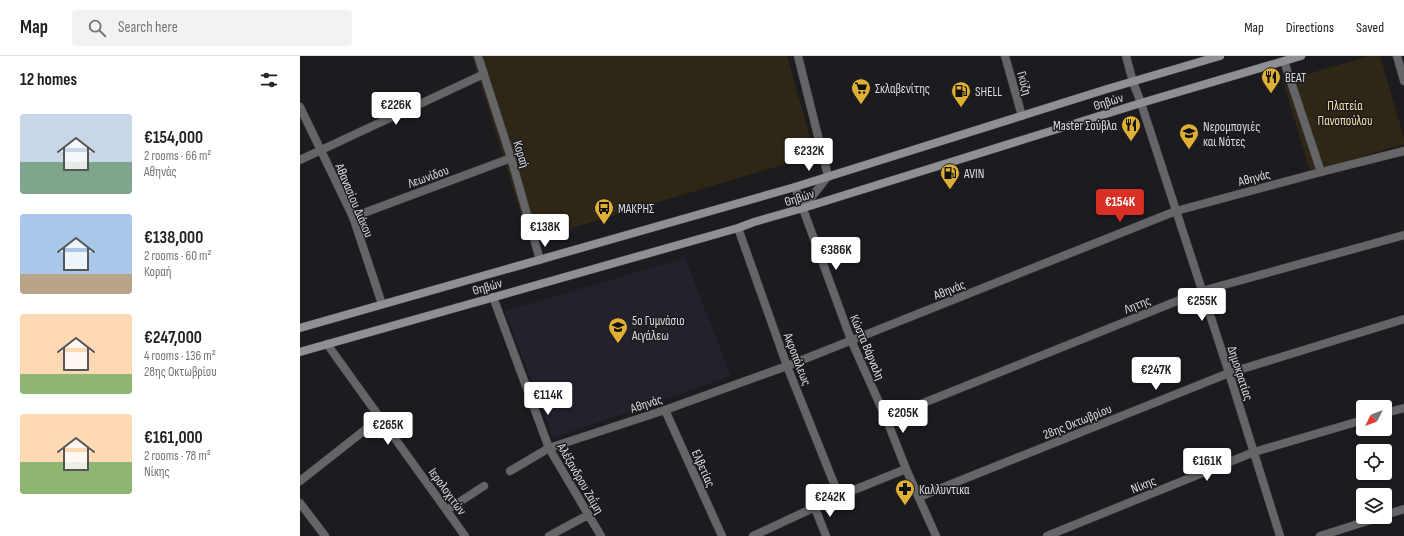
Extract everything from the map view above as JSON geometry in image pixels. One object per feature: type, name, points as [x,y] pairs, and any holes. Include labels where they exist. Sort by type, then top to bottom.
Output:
[{"type":"main road","name":"Θηβών","points":[[300,328],[795,187],[1220,56]]},
{"type":"main road","name":"Θηβών","points":[[300,352],[738,228],[1141,103],[1302,56]]},
{"type":"street","name":"Κοραή","points":[[478,56],[511,158],[540,260]]},
{"type":"street","points":[[798,56],[828,176],[803,208]]},
{"type":"street","name":"Γκύζη","points":[[1005,56],[1022,116]]},
{"type":"street","name":"Δημοκρατίας","points":[[1126,56],[1133,82],[1229,373],[1280,536]]},
{"type":"street","points":[[1397,56],[1404,81]]},
{"type":"street","points":[[1284,61],[1321,172]]},
{"type":"street","points":[[300,160],[484,74]]},
{"type":"street","name":"Αθανασίου Διάκου","points":[[300,107],[352,217],[382,304]]},
{"type":"street","name":"Αθηνάς","points":[[510,471],[549,448],[665,410],[787,366],[1176,211],[1404,151]]},
{"type":"street","name":"Λεωνίδου","points":[[352,217],[511,158]]},
{"type":"street","name":"Κώστα Βάρναλη","points":[[795,187],[851,340],[936,536]]},
{"type":"street","name":"Ακροπόλεως","points":[[738,228],[787,366],[839,496]]},
{"type":"street","name":"Λητης","points":[[886,418],[1202,291],[1404,235]]},
{"type":"street","name":"Αλέξανδρου Ζαΐμη","points":[[493,297],[549,448],[601,536]]},
{"type":"street","name":"28ης Οκτωβρίου","points":[[919,497],[1229,373],[1404,319]]},
{"type":"street","name":"Ιερολοχιτών","points":[[327,344],[465,536]]},
{"type":"street","points":[[1392,411],[1404,408]]},
{"type":"street","name":"Ελβετίας","points":[[665,410],[722,536]]},
{"type":"street","points":[[300,481],[380,418]]},
{"type":"street","name":"Νίκης","points":[[1047,536],[1254,452],[1356,422]]},
{"type":"street","points":[[753,536],[839,496],[906,469]]},
{"type":"street","points":[[447,510],[484,486]]},
{"type":"street","points":[[300,503],[325,536]]},
{"type":"street","points":[[815,508],[826,536]]},
{"type":"street","points":[[1392,513],[1404,509]]},
{"type":"street","points":[[549,536],[588,515]]},
{"type":"street","points":[[1320,536],[1358,524]]},
{"type":"shaded area","name":"5ο Γυμνάσιο Αιγάλεω","points":[[685,258],[731,376],[553,438],[505,311]]},
{"type":"green space","points":[[472,56],[787,56],[815,155],[529,241]]},
{"type":"green space","name":"Πλατεία Πανοπούλου","points":[[1370,56],[1380,56],[1404,138],[1404,144],[1310,172],[1283,81]]},
{"type":"place","name":"ΒΕΑΤ","points":[[1271,94]]},
{"type":"place","name":"Σκλαβενίτης","points":[[861,105]]},
{"type":"place","name":"SHELL","points":[[961,108]]},
{"type":"place","name":"Master Σούβλα","points":[[1131,142]]},
{"type":"place","name":"Νερομπογιές και Νότες","points":[[1189,150]]},
{"type":"place","name":"AVIN","points":[[950,190]]},
{"type":"place","name":"ΜΑΚΡΗΣ","points":[[604,225]]},
{"type":"place","name":"5ο Γυμνάσιο Αιγάλεω","points":[[618,344]]},
{"type":"place","name":"Καλλυντικα","points":[[905,506]]}]
